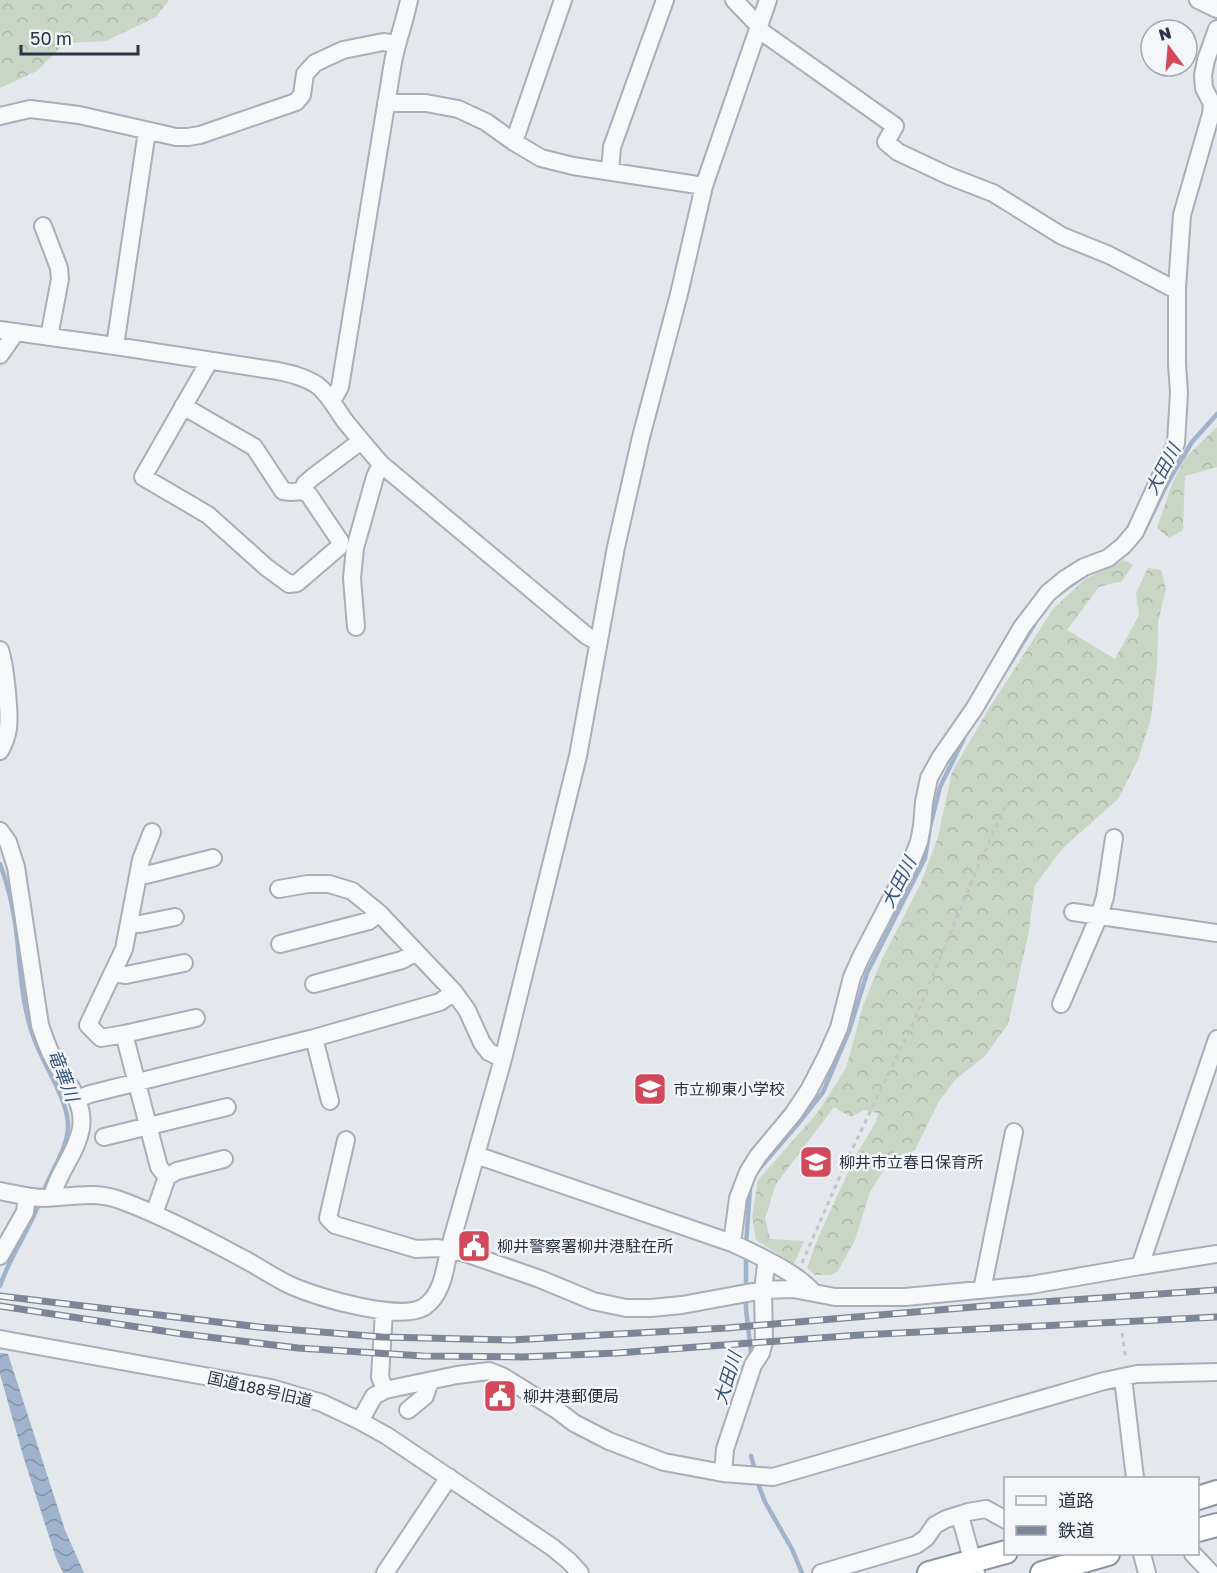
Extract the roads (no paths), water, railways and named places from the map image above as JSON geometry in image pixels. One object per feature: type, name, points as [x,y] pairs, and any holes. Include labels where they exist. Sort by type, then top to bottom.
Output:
[{"type":"highway","points":[[1199,1497],[1217,1492]]},
{"type":"highway","points":[[1199,1530],[1217,1525]]},
{"type":"highway","points":[[929,1573],[975,1567],[1004,1552]]},
{"type":"highway","points":[[1042,1573],[1105,1555]]},
{"type":"street","points":[[332,401],[340,387],[386,103],[397,44],[409,0]]},
{"type":"street","points":[[514,142],[563,0]]},
{"type":"street","points":[[610,171],[612,147],[665,0]]},
{"type":"street","points":[[734,0],[765,34],[895,126],[886,142],[898,152],[949,176],[993,193],[1062,236],[1109,255],[1172,288],[1177,288]]},
{"type":"street","points":[[0,1191],[39,1197],[87,1195],[116,1198],[239,1256],[292,1286],[323,1297],[384,1311],[403,1311],[422,1308],[437,1293],[503,1059],[578,756],[616,547],[704,186],[768,0]]},
{"type":"street","points":[[1198,0],[1217,9]]},
{"type":"street","points":[[723,1473],[725,1449],[730,1433],[753,1365],[761,1353],[764,1342],[763,1290],[766,1265],[747,1250],[738,1198],[747,1172],[793,1114],[826,1058],[838,1028],[852,977],[913,857],[922,826],[929,778],[940,758],[974,709],[1022,627],[1048,593],[1084,567],[1108,558],[1135,532],[1176,443],[1179,393],[1177,288],[1182,215],[1211,114],[1212,104],[1204,88],[1203,75],[1217,29]]},
{"type":"street","points":[[0,116],[30,109],[79,115],[176,137],[200,135],[296,102],[302,95],[305,74],[315,63],[343,50],[383,42],[397,44]]},
{"type":"street","points":[[386,103],[426,103],[458,109],[486,122],[541,158],[573,166],[704,186]]},
{"type":"street","points":[[115,346],[147,131]]},
{"type":"street","points":[[43,226],[59,268],[60,279],[49,337]]},
{"type":"street","points":[[0,356],[8,331],[208,360],[302,377],[317,386],[332,401],[381,464],[587,636],[598,642]]},
{"type":"street","points":[[183,406],[254,447],[283,490],[303,492],[309,495],[340,541],[339,548],[297,583],[290,584],[266,567],[208,515],[143,477],[208,360]]},
{"type":"street","points":[[303,492],[305,484],[361,441]]},
{"type":"street","points":[[357,627],[352,578],[355,548],[375,477],[381,464]]},
{"type":"street","points":[[0,650],[8,704],[8,728],[0,751]]},
{"type":"street","points":[[0,831],[11,850],[16,867],[40,1025],[47,1046],[75,1093],[80,1109],[81,1128],[54,1188],[39,1197],[25,1212],[0,1256]]},
{"type":"street","points":[[152,832],[141,860],[124,949],[88,1025],[100,1038],[196,1017]]},
{"type":"street","points":[[1061,1004],[1099,916],[1105,897],[1114,838]]},
{"type":"street","points":[[139,875],[213,858]]},
{"type":"street","points":[[279,890],[308,884],[329,884],[351,891],[379,913],[454,992],[467,1010],[482,1043],[489,1052],[503,1059]]},
{"type":"street","points":[[1073,912],[1217,933]]},
{"type":"street","points":[[280,944],[369,921],[379,913]]},
{"type":"street","points":[[130,924],[175,917]]},
{"type":"street","points":[[314,984],[402,960],[416,952]]},
{"type":"street","points":[[113,973],[126,975],[184,963]]},
{"type":"street","points":[[76,1099],[314,1038],[440,1002],[454,992]]},
{"type":"street","points":[[124,1034],[159,1167],[167,1177]]},
{"type":"street","points":[[314,1038],[330,1101]]},
{"type":"street","points":[[1140,1266],[1216,1044]]},
{"type":"street","points":[[104,1137],[228,1107]]},
{"type":"street","points":[[982,1290],[1014,1132]]},
{"type":"street","points":[[346,1140],[328,1218],[335,1225],[416,1249],[438,1248],[465,1253],[540,1279],[593,1301],[626,1308],[682,1305],[763,1290],[793,1289],[835,1297],[905,1297],[982,1290],[1031,1285],[1217,1254]]},
{"type":"street","points":[[476,1155],[747,1250],[805,1282],[813,1292]]},
{"type":"street","points":[[154,1214],[167,1177],[177,1171],[224,1159]]},
{"type":"street","points":[[384,1311],[380,1377],[385,1390]]},
{"type":"street","name":"国道188号旧道","points":[[0,1339],[271,1388],[322,1403],[387,1436],[552,1547],[580,1573]]},
{"type":"street","points":[[360,1421],[374,1396],[385,1390],[489,1371],[502,1376],[574,1423],[609,1441],[664,1461],[723,1473],[773,1477],[1104,1381],[1137,1374],[1217,1372]]},
{"type":"street","points":[[1123,1378],[1135,1477]]},
{"type":"street","points":[[408,1410],[425,1396],[430,1381]]},
{"type":"street","points":[[386,1573],[448,1477]]},
{"type":"street","points":[[821,1573],[915,1545],[926,1538],[934,1525],[968,1512],[986,1509],[1004,1519]]},
{"type":"street","points":[[960,1516],[975,1567]]},
{"type":"street","points":[[1142,1555],[1147,1573]]},
{"type":"street","points":[[1194,1555],[1211,1573]]},
{"type":"water","points":[[0,1353],[8,1354],[65,1530],[84,1573],[63,1573],[56,1558],[0,1374]]},
{"type":"waterway","name":"大田川","points":[[1142,532],[1192,442],[1217,414]]},
{"type":"waterway","name":"大田川","points":[[1059,594],[1081,578]]},
{"type":"waterway","name":"大田川","points":[[1006,670],[1035,623]]},
{"type":"waterway","name":"大田川","points":[[759,1169],[823,1092],[849,1031],[867,973],[925,858],[940,787],[964,738]]},
{"type":"waterway","name":"竜華川","points":[[0,864],[14,915],[28,1018],[38,1048],[65,1106],[67,1116],[65,1143],[43,1193]]},
{"type":"waterway","name":"大田川","points":[[746,1245],[750,1188]]},
{"type":"waterway","name":"竜華川","points":[[0,1286],[40,1201]]},
{"type":"waterway","name":"大田川","points":[[746,1253],[746,1309],[751,1353],[749,1358]]},
{"type":"waterway","name":"大田川","points":[[751,1456],[755,1470]]},
{"type":"waterway","name":"大田川","points":[[757,1481],[765,1502],[792,1549],[802,1573]]},
{"type":"railway","points":[[0,1296],[259,1327],[382,1337],[511,1340],[727,1328],[985,1306],[1217,1290]]},
{"type":"railway","points":[[0,1306],[183,1334],[298,1348],[423,1356],[523,1357],[617,1353],[860,1335],[1217,1317]]},
{"type":"place","name":"市立柳東小学校","points":[[650,1089]]},
{"type":"place","name":"柳井市立春日保育所","points":[[816,1162]]},
{"type":"place","name":"柳井警察署柳井港駐在所","points":[[474,1246]]},
{"type":"place","name":"柳井港郵便局","points":[[500,1396]]}]
